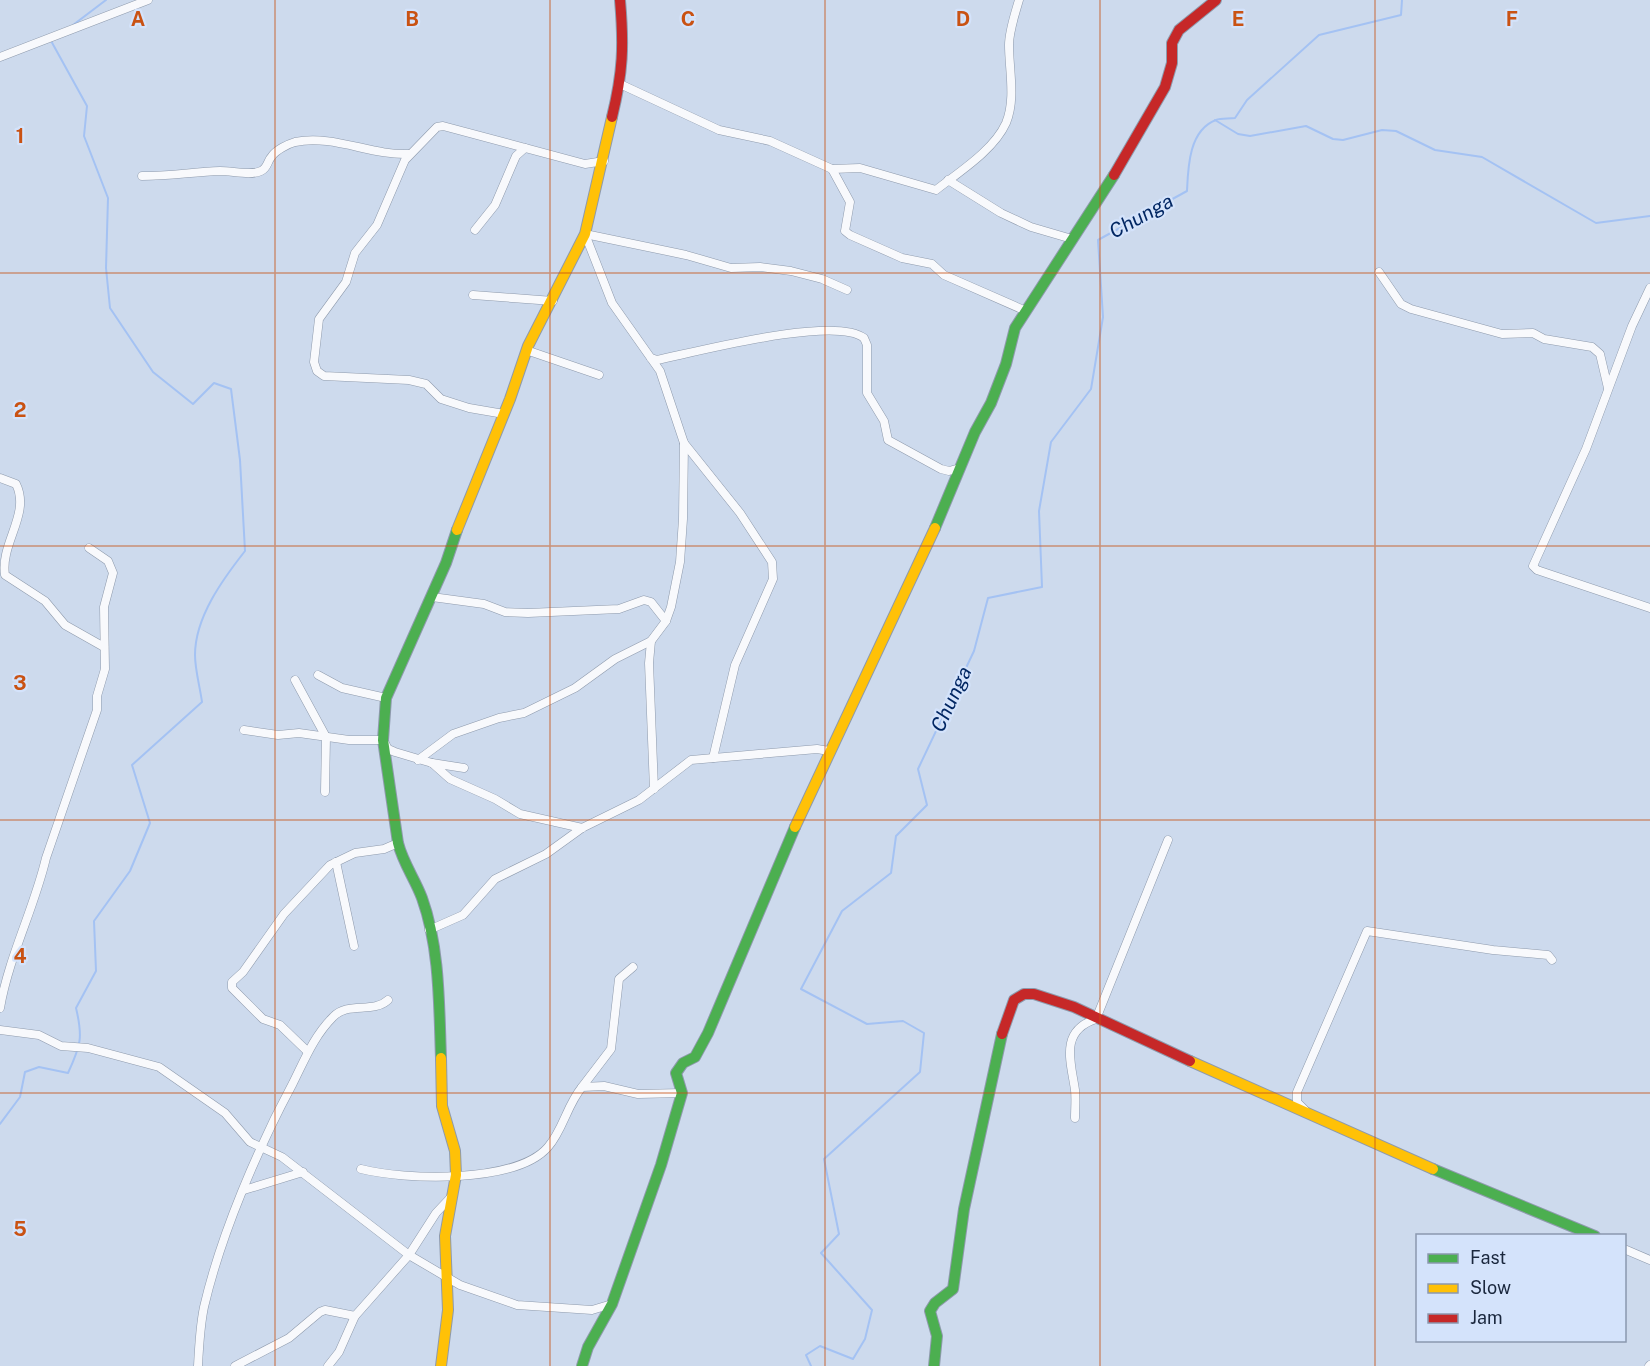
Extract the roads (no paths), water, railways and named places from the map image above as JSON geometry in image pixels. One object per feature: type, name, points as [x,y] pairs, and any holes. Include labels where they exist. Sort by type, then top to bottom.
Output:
[{"type":"street","points":[[0,57],[148,0]]},
{"type":"street","points":[[620,84],[719,130],[770,141],[832,169],[860,168],[936,190],[997,136],[1006,121],[1011,86],[1009,40],[1019,0]]},
{"type":"street","points":[[582,1366],[588,1347],[612,1304],[661,1165],[682,1094],[676,1073],[683,1063],[695,1057],[708,1033],[727,983],[829,751],[941,515],[960,468],[991,403],[1006,364],[1015,328],[1110,183],[1165,87],[1172,63],[1172,43],[1179,30],[1216,0]]},
{"type":"street","points":[[441,1366],[448,1277],[445,1236],[456,1175],[454,1145],[442,1106],[440,1006],[429,930],[422,898],[402,858],[398,843],[383,740],[386,698],[446,563],[465,505],[504,414],[526,350],[553,301],[585,234],[604,161],[620,84],[624,47],[623,3]]},
{"type":"street","points":[[504,414],[469,408],[441,399],[426,384],[409,380],[324,376],[317,371],[314,362],[319,319],[346,282],[355,253],[377,225],[409,154],[437,127],[443,126],[585,164],[604,161]]},
{"type":"street","points":[[142,176],[184,176],[220,171],[259,172],[266,168],[272,156],[293,142],[309,141],[351,146],[391,155],[409,154]]},
{"type":"street","points":[[475,230],[495,205],[516,156],[525,148]]},
{"type":"street","points":[[832,169],[850,202],[844,224],[845,231],[902,258],[932,264],[944,275],[1026,311]]},
{"type":"street","points":[[948,180],[1001,213],[1031,227],[1072,239]]},
{"type":"street","points":[[585,234],[687,255],[730,268],[760,267],[791,271],[822,279],[847,290]]},
{"type":"street","points":[[418,760],[453,734],[499,718],[524,713],[575,688],[615,659],[651,641],[666,621],[680,562],[684,443],[660,371],[612,303],[585,234]]},
{"type":"street","points":[[1379,272],[1401,304],[1411,309],[1502,334],[1533,333],[1544,339],[1592,347],[1600,354],[1608,388]]},
{"type":"street","points":[[1650,288],[1608,388],[1586,449],[1533,566],[1537,570],[1650,608]]},
{"type":"street","points":[[473,295],[553,301]]},
{"type":"street","points":[[651,358],[657,360],[797,333],[855,333],[864,338],[867,345],[867,393],[884,421],[888,440],[941,469],[949,471],[960,468]]},
{"type":"street","points":[[526,350],[599,375]]},
{"type":"street","points":[[684,443],[740,513],[775,570],[735,665],[713,758]]},
{"type":"street","points":[[0,478],[16,484],[20,497],[18,511],[5,538],[1,562],[5,575],[45,601],[65,625],[104,646]]},
{"type":"street","points":[[0,1008],[11,958],[42,878],[46,858],[97,710],[97,696],[105,669],[104,607],[112,567],[101,555],[89,548]]},
{"type":"street","points":[[432,597],[484,603],[505,612],[528,613],[619,609],[644,600],[651,602],[666,621]]},
{"type":"street","points":[[651,641],[649,663],[654,789]]},
{"type":"street","points":[[318,675],[342,688],[386,698]]},
{"type":"street","points":[[295,680],[326,737],[325,792]]},
{"type":"street","points":[[244,730],[349,740],[383,740]]},
{"type":"street","points":[[383,740],[388,749],[418,760],[464,768]]},
{"type":"street","points":[[429,930],[455,920],[495,879],[546,854],[582,828],[622,810],[654,789],[691,759],[817,749],[829,751]]},
{"type":"street","points":[[432,763],[450,779],[495,799],[520,814],[582,828]]},
{"type":"street","points":[[1075,1118],[1075,1090],[1069,1069],[1070,1049],[1081,1026],[1096,1019],[1168,840]]},
{"type":"street","points":[[307,1051],[280,1025],[263,1019],[231,985],[293,904],[324,871],[336,862],[356,853],[384,849],[398,843]]},
{"type":"street","points":[[336,862],[354,946]]},
{"type":"street","points":[[1305,1110],[1297,1102],[1297,1092],[1367,931],[1493,950],[1537,953],[1548,955],[1552,960]]},
{"type":"street","points":[[361,1168],[385,1175],[486,1174],[512,1168],[542,1152],[548,1147],[582,1087],[611,1049],[619,979],[633,967]]},
{"type":"street","points":[[934,1366],[936,1328],[930,1319],[930,1310],[935,1302],[953,1289],[964,1209],[1003,1031],[1014,1000],[1024,994],[1034,994],[1074,1007],[1096,1019],[1305,1110],[1424,1165],[1590,1234]]},
{"type":"street","points":[[198,1366],[204,1307],[223,1245],[269,1125],[307,1051],[335,1014],[348,1008],[379,1005],[388,1000]]},
{"type":"street","points":[[2,1028],[39,1035],[61,1047],[86,1048],[159,1067],[225,1113],[250,1142],[282,1156],[409,1255],[460,1285],[517,1305],[592,1310],[612,1304]]},
{"type":"street","points":[[582,1087],[604,1086],[638,1094],[682,1094]]},
{"type":"street","points":[[244,1190],[303,1172]]},
{"type":"street","points":[[328,1366],[339,1352],[355,1316],[409,1255],[436,1213],[452,1196]]},
{"type":"street","points":[[1626,1250],[1650,1260]]},
{"type":"street","points":[[235,1366],[289,1338],[320,1312],[325,1310],[355,1316]]},
{"type":"waterway","points":[[73,25],[106,0]]},
{"type":"waterway","name":"Chunga","points":[[811,1366],[806,1355],[820,1346],[853,1359],[865,1339],[872,1310],[821,1253],[839,1234],[824,1159],[920,1072],[924,1033],[903,1021],[867,1024],[801,989],[842,911],[891,873],[896,836],[927,805],[918,769],[974,651],[988,598],[1042,587],[1039,511],[1051,442],[1091,389],[1103,317],[1098,240],[1187,191],[1189,161],[1200,132],[1216,120],[1235,118],[1247,100],[1319,35],[1401,15],[1402,0]]},
{"type":"waterway","points":[[0,1124],[20,1097],[25,1072],[39,1067],[68,1073],[80,1041],[80,1026],[76,1008],[96,971],[94,921],[130,871],[150,823],[132,765],[202,702],[195,655],[196,641],[212,599],[245,551],[240,460],[231,389],[214,383],[193,404],[153,372],[110,308],[106,268],[108,198],[84,136],[87,106],[50,39]]},
{"type":"waterway","points":[[1215,120],[1238,134],[1250,136],[1306,126],[1333,139],[1343,140],[1382,130],[1396,131],[1435,150],[1482,157],[1596,223],[1650,216]]}]
